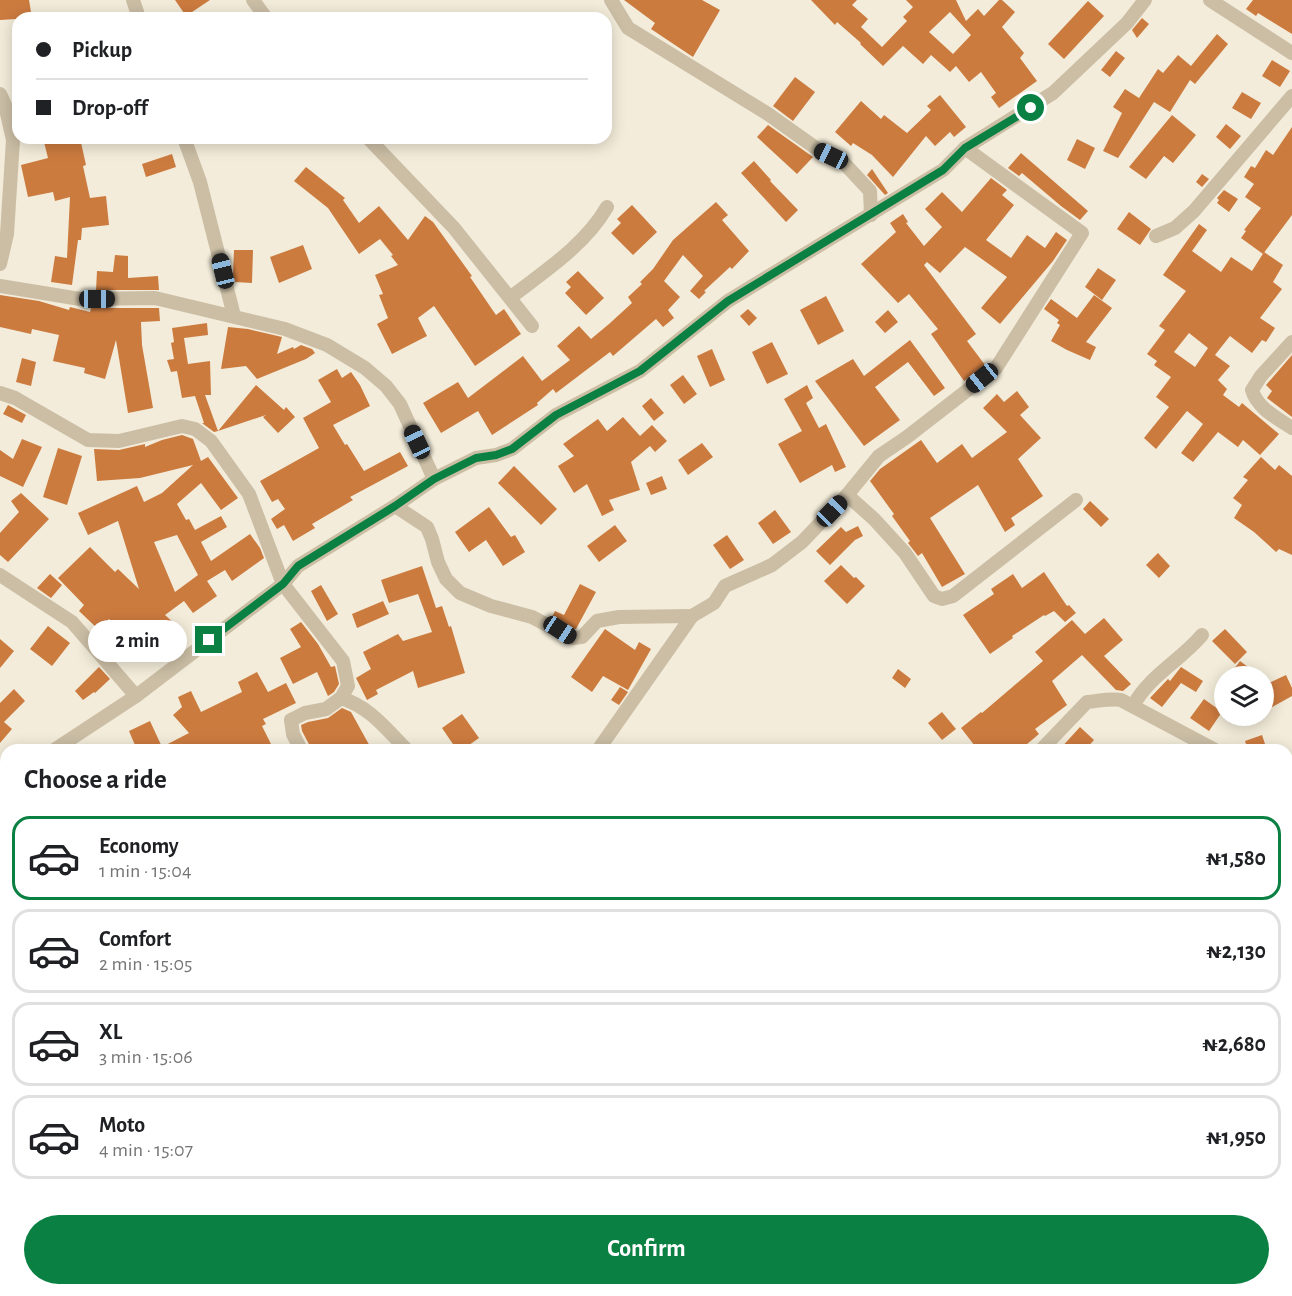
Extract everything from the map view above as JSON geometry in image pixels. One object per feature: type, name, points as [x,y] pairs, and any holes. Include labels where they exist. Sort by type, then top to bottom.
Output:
[{"type":"street","points":[[611,0],[628,28],[768,114],[820,151],[843,162],[870,191],[871,215]]},
{"type":"street","points":[[63,744],[136,696],[283,584],[298,566],[434,479],[476,458],[496,455],[512,449],[556,415],[640,371],[728,301],[943,170],[965,148],[1053,93],[1127,23],[1145,0]]},
{"type":"street","points":[[1210,0],[1292,53]]},
{"type":"street","points":[[0,94],[12,136]]},
{"type":"street","points":[[1156,236],[1175,228],[1194,211],[1292,96]]},
{"type":"street","points":[[0,264],[13,144]]},
{"type":"street","points":[[186,144],[200,182],[234,316]]},
{"type":"street","points":[[374,144],[454,228],[532,326]]},
{"type":"street","points":[[602,744],[692,616],[714,603],[725,586],[772,565],[802,542],[847,495],[879,456],[908,437],[996,368],[1082,233],[965,148]]},
{"type":"street","points":[[511,297],[553,266],[597,225],[606,207]]},
{"type":"street","points":[[0,286],[80,299],[155,298],[285,329],[327,345],[365,368],[386,386],[400,404],[434,479]]},
{"type":"street","points":[[1292,342],[1261,376],[1252,390],[1254,399],[1292,428]]},
{"type":"street","points":[[0,393],[15,398],[88,440],[119,441],[182,426],[195,429],[211,441],[249,494],[283,584],[343,661],[348,686],[341,698],[326,709],[305,712],[291,720],[293,734],[298,744]]},
{"type":"street","points":[[847,495],[874,519],[905,553],[934,596],[942,599],[953,596],[1076,500]]},
{"type":"street","points":[[395,506],[427,527],[446,579],[460,593],[491,606],[532,617],[572,638],[582,637],[597,621],[619,616],[692,616]]},
{"type":"street","points":[[0,575],[72,622],[136,696]]},
{"type":"street","points":[[1133,706],[1146,685],[1188,652],[1202,635]]},
{"type":"street","points":[[341,698],[357,704],[376,717],[401,744]]},
{"type":"street","points":[[1047,744],[1088,702],[1108,701],[1113,698],[1133,706],[1204,744]]},
{"type":"building","points":[[0,0],[29,0],[31,12],[12,12],[12,19],[0,20]]},
{"type":"building","points":[[175,0],[210,0],[192,12],[183,12]]},
{"type":"building","points":[[624,0],[702,0],[720,10],[693,57],[651,29],[655,23]]},
{"type":"building","points":[[811,0],[857,0],[852,5],[868,19],[861,27],[882,47],[907,21],[903,17],[913,7],[906,0],[956,0],[966,21],[978,9],[984,16],[999,0],[1002,0],[1015,12],[1002,27],[1024,53],[1020,58],[1037,81],[999,108],[991,97],[996,93],[981,72],[969,82],[956,66],[950,72],[931,55],[923,64],[903,46],[883,66],[837,22],[835,25]],"holes":[[[950,12],[971,35],[953,54],[929,32]]]},
{"type":"building","points":[[1253,0],[1292,0],[1292,34],[1258,13],[1256,16],[1246,9]]},
{"type":"building","points":[[1088,1],[1104,16],[1064,59],[1048,44]]},
{"type":"building","points":[[1142,18],[1149,24],[1137,38],[1132,30]]},
{"type":"building","points":[[1217,34],[1228,44],[1195,84],[1190,80],[1170,112],[1154,102],[1118,158],[1103,151],[1122,113],[1113,107],[1125,89],[1139,98],[1158,69],[1163,73],[1178,55],[1191,66]]},
{"type":"building","points":[[1116,51],[1125,58],[1110,77],[1101,70]]},
{"type":"building","points":[[1272,60],[1290,71],[1280,87],[1262,76]]},
{"type":"building","points":[[795,77],[815,92],[793,121],[773,106]]},
{"type":"building","points":[[1242,92],[1261,103],[1251,119],[1232,108]]},
{"type":"building","points":[[940,95],[966,127],[954,137],[950,132],[935,146],[926,136],[893,177],[872,155],[853,143],[851,146],[835,132],[861,101],[881,119],[884,115],[907,133],[931,110],[927,106]]},
{"type":"building","points":[[1172,115],[1196,135],[1173,163],[1164,156],[1146,179],[1129,167]]},
{"type":"building","points":[[1226,124],[1241,136],[1230,149],[1216,137]]},
{"type":"building","points":[[768,125],[813,157],[797,174],[757,137]]},
{"type":"building","points":[[1292,127],[1292,215],[1263,254],[1241,238],[1246,231],[1244,230],[1261,208],[1245,197],[1254,184],[1244,177],[1251,166],[1255,168],[1266,150],[1273,155]]},
{"type":"building","points":[[1077,139],[1095,148],[1085,169],[1067,160]]},
{"type":"building","points":[[44,144],[81,144],[86,165],[83,166],[90,198],[106,196],[109,225],[82,228],[81,240],[78,240],[72,285],[51,282],[55,256],[67,258],[70,197],[55,201],[53,192],[28,197],[21,165],[48,158]]},
{"type":"building","points":[[1021,153],[1088,211],[1080,220],[1022,173],[1019,176],[1008,168]]},
{"type":"building","points":[[172,154],[176,167],[146,177],[142,164]]},
{"type":"building","points":[[754,161],[798,210],[786,222],[741,173]]},
{"type":"building","points":[[306,167],[345,198],[343,200],[359,223],[379,206],[408,240],[425,216],[433,222],[472,276],[470,277],[496,315],[504,309],[521,334],[475,366],[434,306],[418,318],[427,336],[392,354],[377,324],[388,318],[379,295],[383,294],[375,275],[398,265],[380,239],[359,254],[328,208],[294,181]]},
{"type":"building","points":[[872,169],[888,193],[885,195],[867,175]]},
{"type":"building","points":[[1202,174],[1209,179],[1202,187],[1196,182]]},
{"type":"building","points":[[991,178],[1007,190],[1002,195],[1014,205],[986,240],[1011,258],[1027,235],[1045,248],[1056,232],[1067,240],[1053,261],[1000,324],[981,308],[1007,277],[965,247],[940,273],[927,262],[924,265],[976,334],[967,341],[985,365],[964,381],[931,334],[938,329],[909,294],[898,303],[861,264],[896,232],[890,223],[903,214],[908,222],[906,223],[924,246],[942,227],[925,209],[942,192],[962,212]]},
{"type":"building","points":[[1224,190],[1238,199],[1229,212],[1217,203],[1219,200],[1217,198]]},
{"type":"building","points":[[716,202],[728,215],[722,220],[749,251],[732,269],[730,267],[704,291],[706,292],[699,299],[690,291],[703,276],[683,255],[664,281],[680,297],[668,310],[674,318],[663,327],[656,319],[613,356],[610,352],[556,393],[553,389],[537,403],[538,405],[492,435],[478,411],[441,433],[423,403],[458,382],[468,398],[523,356],[542,381],[570,360],[557,346],[579,326],[591,339],[609,324],[632,303],[628,297],[642,284],[640,282],[653,269],[673,240]]},
{"type":"building","points":[[632,205],[657,232],[633,255],[611,233],[621,223],[617,219]]},
{"type":"building","points":[[1129,212],[1151,229],[1140,245],[1117,229]]},
{"type":"building","points":[[1199,224],[1207,230],[1192,251],[1221,272],[1231,257],[1252,271],[1264,252],[1283,265],[1273,282],[1282,289],[1260,318],[1275,328],[1266,342],[1262,340],[1252,353],[1230,336],[1215,355],[1230,366],[1218,380],[1227,389],[1223,395],[1239,407],[1242,403],[1279,434],[1260,455],[1243,440],[1238,447],[1218,432],[1193,462],[1181,453],[1203,424],[1187,411],[1156,449],[1144,438],[1169,407],[1156,397],[1171,377],[1154,365],[1157,361],[1147,354],[1165,330],[1159,326],[1186,291],[1163,275]],"holes":[[[1189,333],[1208,348],[1195,367],[1174,352]]]},
{"type":"building","points":[[303,245],[312,269],[279,283],[270,257]]},
{"type":"building","points":[[234,250],[253,250],[252,283],[235,282]]},
{"type":"building","points":[[115,255],[128,256],[128,278],[158,276],[159,290],[96,290],[97,271],[113,272]]},
{"type":"building","points":[[1098,268],[1116,280],[1102,300],[1085,287]]},
{"type":"building","points":[[578,271],[604,298],[586,315],[565,293],[571,287],[566,282]]},
{"type":"building","points":[[0,295],[39,301],[69,310],[70,307],[90,312],[91,308],[159,308],[160,321],[141,322],[142,345],[153,408],[128,413],[116,340],[105,379],[84,373],[85,368],[53,361],[59,335],[32,329],[31,334],[0,327]]},
{"type":"building","points":[[1094,295],[1112,308],[1086,342],[1096,347],[1090,360],[1051,341],[1060,325],[1057,323],[1059,320],[1044,309],[1051,299],[1077,318]]},
{"type":"building","points":[[826,296],[844,331],[818,345],[800,310]]},
{"type":"building","points":[[748,309],[757,318],[749,326],[740,316]]},
{"type":"building","points":[[888,310],[898,322],[885,333],[875,322]]},
{"type":"building","points":[[207,323],[208,335],[184,338],[188,364],[210,361],[211,395],[205,395],[218,431],[214,432],[202,423],[204,423],[195,396],[182,398],[177,371],[171,372],[167,360],[174,359],[171,343],[174,342],[172,328]]},
{"type":"building","points":[[228,327],[282,337],[277,354],[301,345],[312,349],[315,353],[257,379],[246,366],[221,369]]},
{"type":"building","points":[[910,340],[945,388],[934,396],[908,362],[875,387],[900,420],[864,446],[815,381],[853,359],[864,376]]},
{"type":"building","points":[[772,342],[788,374],[767,384],[752,352]]},
{"type":"building","points":[[712,349],[725,380],[710,387],[697,356]]},
{"type":"building","points":[[1292,355],[1292,417],[1267,398],[1272,391],[1266,385]]},
{"type":"building","points":[[22,358],[36,362],[31,386],[16,382]]},
{"type":"building","points":[[337,369],[342,378],[351,372],[370,406],[333,425],[364,471],[400,452],[408,466],[350,497],[353,500],[312,524],[315,528],[293,541],[284,525],[277,529],[271,519],[285,509],[278,499],[272,502],[260,481],[319,448],[303,418],[331,402],[318,380]]},
{"type":"building","points":[[683,375],[697,394],[684,404],[670,385]]},
{"type":"building","points":[[256,385],[284,410],[286,407],[295,417],[278,433],[263,417],[266,415],[218,431]]},
{"type":"building","points":[[807,385],[813,398],[806,403],[819,428],[826,424],[846,467],[835,472],[832,465],[800,483],[778,444],[802,431],[784,399]]},
{"type":"building","points":[[1017,391],[1029,407],[1020,415],[1041,438],[1018,459],[1043,496],[1011,518],[1015,525],[1005,532],[978,485],[930,518],[965,574],[942,587],[922,553],[918,556],[908,543],[910,541],[892,516],[894,514],[870,481],[880,469],[921,440],[937,463],[962,444],[972,458],[1007,432],[983,408],[997,394],[1004,402]]},
{"type":"building","points":[[651,398],[664,413],[654,421],[642,406]]},
{"type":"building","points":[[8,405],[26,415],[22,423],[3,414]]},
{"type":"building","points":[[623,417],[640,436],[652,425],[667,441],[655,452],[650,446],[631,462],[640,490],[609,500],[614,510],[602,516],[587,484],[574,493],[558,466],[574,456],[563,444],[598,419],[607,431]]},
{"type":"building","points":[[182,435],[193,439],[201,461],[208,457],[238,498],[221,510],[201,483],[177,504],[195,530],[221,516],[227,527],[201,542],[211,561],[250,534],[264,558],[232,581],[225,570],[207,581],[217,596],[193,613],[184,601],[165,615],[175,624],[154,647],[133,628],[126,636],[109,619],[99,630],[79,611],[84,605],[58,578],[90,547],[115,572],[118,569],[139,589],[118,521],[88,535],[78,513],[137,486],[144,502],[162,493],[193,465],[140,478],[97,481],[94,449],[119,450],[145,444],[145,447]],"holes":[[[177,535],[198,575],[175,592],[154,542]]]},
{"type":"building","points":[[22,439],[42,447],[23,487],[0,476],[0,450],[13,459]]},
{"type":"building","points":[[702,443],[713,457],[688,475],[678,460]]},
{"type":"building","points":[[58,448],[82,456],[67,505],[43,497]]},
{"type":"building","points":[[1261,457],[1275,470],[1279,465],[1292,476],[1292,555],[1279,549],[1276,552],[1234,518],[1242,505],[1233,498],[1248,480],[1243,477]]},
{"type":"building","points":[[514,466],[557,509],[541,525],[498,483]]},
{"type":"building","points":[[662,476],[667,489],[651,495],[646,483]]},
{"type":"building","points":[[21,493],[49,519],[8,562],[0,555],[0,533],[19,512],[11,501]]},
{"type":"building","points":[[1090,501],[1109,519],[1101,527],[1083,509]]},
{"type":"building","points":[[489,507],[511,537],[515,535],[525,552],[503,566],[486,540],[469,552],[455,532]]},
{"type":"building","points":[[775,510],[791,532],[773,544],[758,523]]},
{"type":"building","points":[[615,525],[627,541],[599,562],[587,546]]},
{"type":"building","points":[[858,526],[863,536],[855,540],[830,565],[816,551],[841,527],[846,532]]},
{"type":"building","points":[[727,535],[744,560],[730,569],[713,545]]},
{"type":"building","points":[[1158,553],[1170,566],[1159,578],[1146,565]]},
{"type":"building","points":[[841,565],[865,586],[847,604],[824,581]]},
{"type":"building","points":[[422,566],[436,608],[442,606],[449,627],[451,626],[465,673],[418,688],[413,671],[376,690],[378,694],[367,700],[356,678],[371,669],[363,652],[398,634],[403,641],[432,632],[418,594],[389,603],[381,580]]},
{"type":"building","points":[[1044,572],[1067,606],[1069,605],[1076,613],[1065,622],[1054,611],[1044,615],[990,654],[963,615],[994,594],[991,589],[1013,574],[1022,588]]},
{"type":"building","points":[[50,574],[62,585],[51,598],[37,588]]},
{"type":"building","points":[[580,584],[596,592],[574,629],[552,617],[555,611],[564,615]]},
{"type":"building","points":[[321,585],[338,614],[327,621],[311,591]]},
{"type":"building","points":[[383,601],[389,614],[357,628],[352,614]]},
{"type":"building","points":[[1104,618],[1123,640],[1104,656],[1131,684],[1123,691],[1116,690],[1082,655],[1052,681],[1067,705],[1035,729],[1039,734],[1027,744],[973,744],[961,728],[1043,661],[1035,652],[1072,620],[1085,634]]},
{"type":"building","points":[[301,622],[318,644],[331,667],[335,666],[339,684],[328,696],[317,672],[293,684],[280,658],[301,647],[290,629]]},
{"type":"building","points":[[48,626],[70,643],[52,666],[30,649]]},
{"type":"building","points":[[605,629],[635,650],[639,642],[651,649],[628,690],[603,676],[592,692],[571,677]]},
{"type":"building","points":[[1225,629],[1247,652],[1235,664],[1212,641]]},
{"type":"building","points":[[0,639],[14,651],[0,668]]},
{"type":"building","points":[[1240,661],[1247,666],[1236,666]]},
{"type":"building","points":[[99,667],[110,679],[95,693],[83,700],[75,691]]},
{"type":"building","points":[[1181,667],[1203,681],[1196,692],[1181,683],[1162,707],[1150,698],[1168,679],[1170,681]]},
{"type":"building","points":[[898,669],[911,679],[905,688],[892,678]]},
{"type":"building","points":[[257,672],[268,692],[286,683],[296,703],[263,719],[266,724],[262,726],[271,744],[168,744],[189,733],[173,715],[182,707],[178,697],[191,691],[201,712],[242,692],[238,682]]},
{"type":"building","points":[[1286,675],[1292,688],[1292,696],[1274,706],[1274,681]]},
{"type":"building","points":[[620,687],[628,692],[619,705],[611,700]]},
{"type":"building","points":[[14,689],[25,701],[4,722],[12,729],[0,743],[0,703]]},
{"type":"building","points":[[1204,699],[1214,706],[1214,724],[1209,731],[1190,718]]},
{"type":"building","points":[[342,708],[351,712],[369,744],[309,744],[301,725],[328,718]]},
{"type":"building","points":[[942,712],[956,729],[942,740],[928,723]]},
{"type":"building","points":[[462,714],[479,738],[470,744],[453,744],[442,728]]},
{"type":"building","points":[[150,721],[161,744],[134,744],[129,731]]},
{"type":"building","points":[[1080,727],[1094,740],[1090,744],[1064,744]]},
{"type":"building","points":[[1262,735],[1265,744],[1246,744],[1245,741]]},
{"type":"route","points":[[209,640],[283,584],[298,566],[434,479],[476,458],[496,455],[512,449],[556,415],[640,371],[728,301],[943,170],[965,148],[1031,108]]}]
